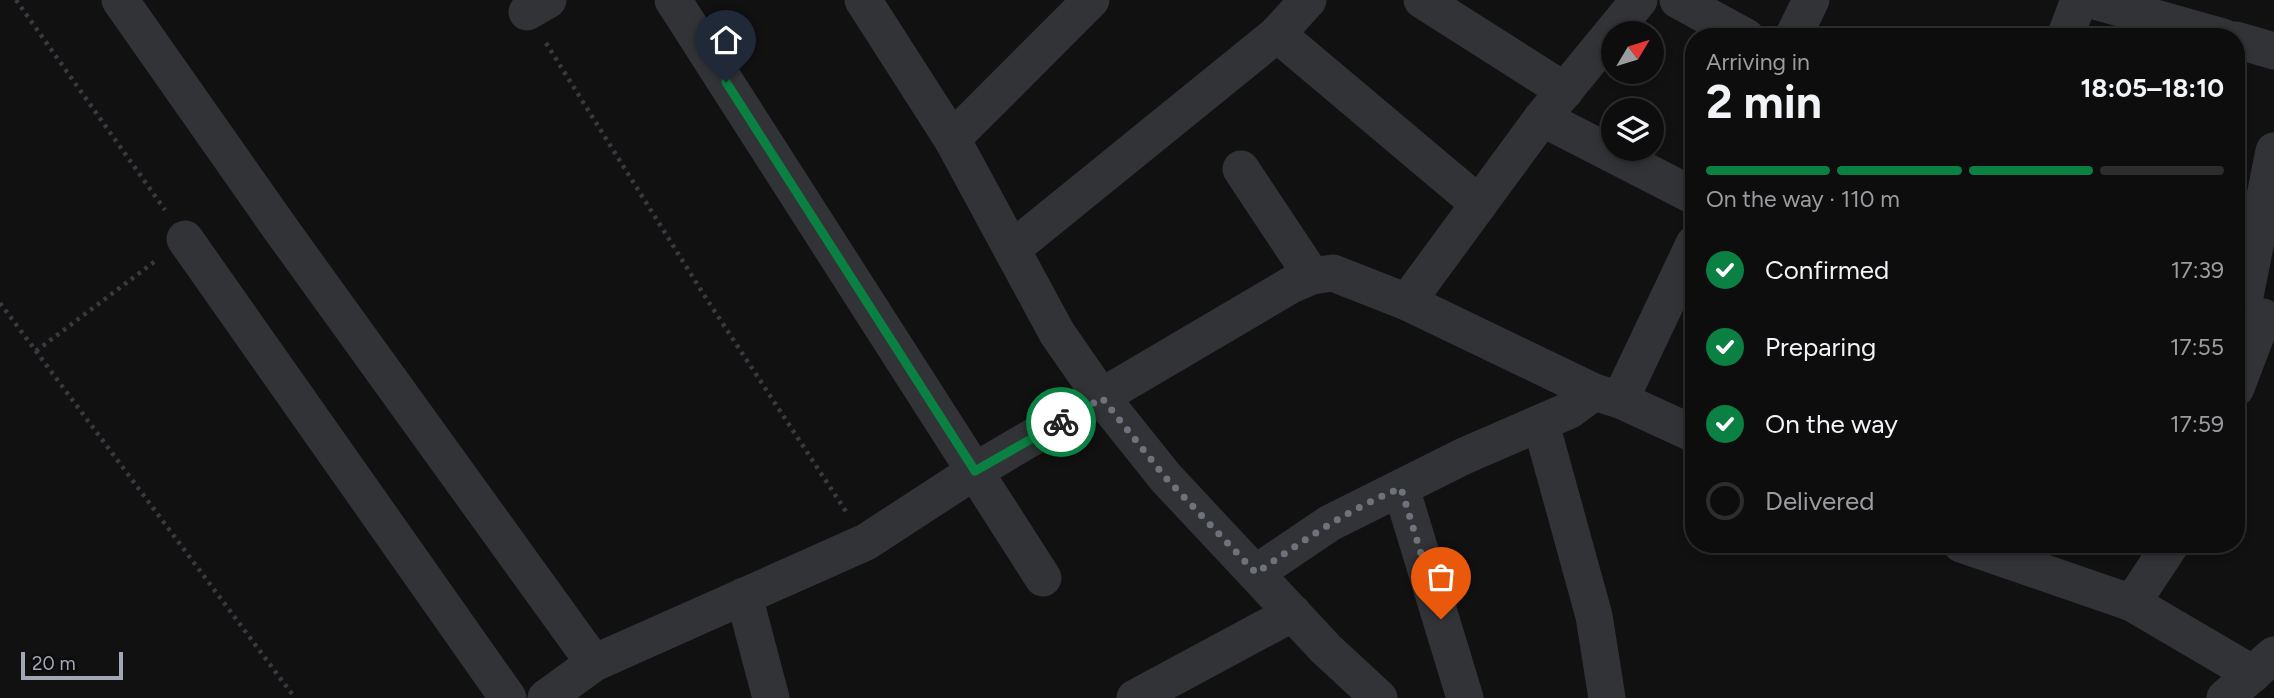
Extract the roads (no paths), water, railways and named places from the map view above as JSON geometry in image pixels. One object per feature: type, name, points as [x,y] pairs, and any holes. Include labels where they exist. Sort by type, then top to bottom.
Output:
[{"type":"street","points":[[120,0],[280,228],[594,663]]},
{"type":"street","points":[[673,0],[1043,578]]},
{"type":"street","points":[[863,0],[953,139],[1057,333],[1102,398],[1166,478],[1293,614],[1357,680],[1379,698]]},
{"type":"street","points":[[953,139],[1091,0]]},
{"type":"street","points":[[1012,249],[1278,34],[1308,0]]},
{"type":"street","points":[[1422,0],[1553,104],[1685,190]]},
{"type":"street","points":[[1407,302],[1553,104],[1639,0]]},
{"type":"street","points":[[1678,0],[1729,28]]},
{"type":"street","points":[[1797,28],[1811,0]]},
{"type":"street","points":[[2068,28],[2079,0]]},
{"type":"street","points":[[2091,0],[2191,28]]},
{"type":"street","points":[[1278,34],[1479,204]]},
{"type":"street","points":[[2245,43],[2274,51]]},
{"type":"street","points":[[2245,350],[2254,312],[2274,151]]},
{"type":"street","points":[[1241,169],[1312,276]]},
{"type":"street","points":[[185,239],[508,698]]},
{"type":"street","points":[[1256,573],[1330,523],[1378,497],[1464,456],[1607,396],[1685,260]]},
{"type":"street","points":[[546,698],[594,663],[866,542],[975,471],[1291,285],[1312,276],[1333,273],[1407,302],[1685,431]]},
{"type":"street","points":[[1541,424],[1594,616],[1607,698]]},
{"type":"street","points":[[1401,488],[1465,698]]},
{"type":"street","points":[[2132,603],[2165,553]]},
{"type":"street","points":[[2029,556],[2263,664],[2225,698]]},
{"type":"street","points":[[744,596],[771,698]]},
{"type":"street","points":[[1135,698],[1293,614]]}]
